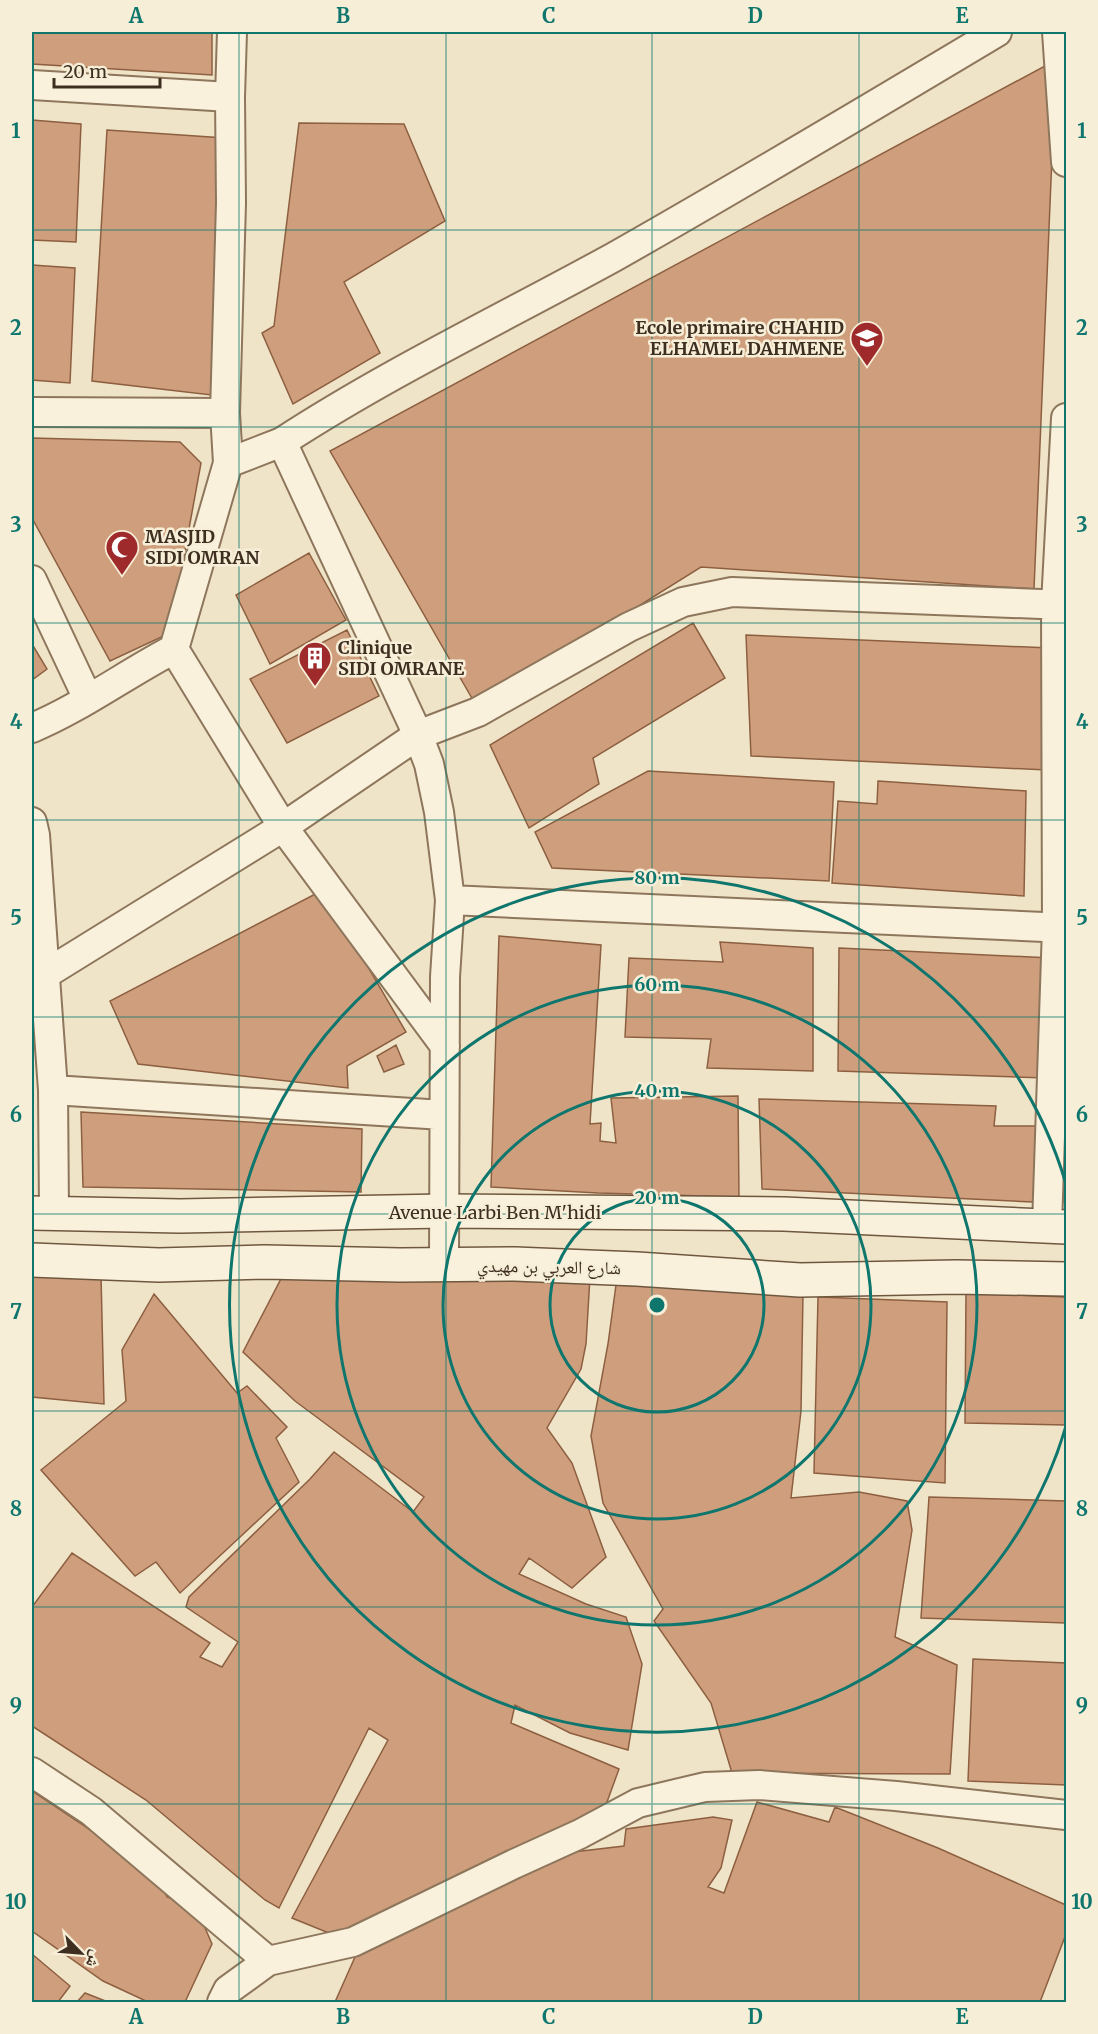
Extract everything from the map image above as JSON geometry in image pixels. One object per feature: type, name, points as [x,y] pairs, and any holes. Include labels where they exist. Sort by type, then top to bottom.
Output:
[{"type":"main road","name":"Avenue Larbi Ben M'hidi","points":[[43,1213],[180,1216],[444,1211],[784,1214],[1057,1226]]},
{"type":"main road","name":"شارع العربي بن مهيدي","points":[[32,1260],[159,1264],[265,1262],[515,1264],[800,1280],[956,1277],[1066,1279]]},
{"type":"street","points":[[32,728],[54,718],[174,649],[228,463],[225,413],[231,203],[232,32]]},
{"type":"street","points":[[228,463],[282,442],[340,404],[615,256],[997,32]]},
{"type":"street","points":[[1058,32],[1066,162]]},
{"type":"street","points":[[32,85],[230,97]]},
{"type":"street","points":[[32,412],[225,413]]},
{"type":"street","points":[[1057,1226],[1062,928],[1061,605],[1066,418]]},
{"type":"street","points":[[282,442],[417,735],[429,764],[440,812],[450,900],[445,976],[444,1265]]},
{"type":"street","points":[[32,580],[88,699]]},
{"type":"street","points":[[44,975],[283,827],[417,735],[478,712],[629,627],[683,602],[732,592],[1061,605]]},
{"type":"street","points":[[174,649],[283,827],[445,1046]]},
{"type":"street","points":[[32,830],[53,1090],[43,1213]]},
{"type":"street","points":[[450,900],[1062,928]]},
{"type":"street","points":[[53,1090],[443,1115]]},
{"type":"street","points":[[32,1772],[91,1811],[268,1961]]},
{"type":"street","points":[[222,2002],[228,1990],[268,1961],[353,1942],[580,1834],[638,1803],[705,1787],[759,1785],[1066,1815]]},
{"type":"building","points":[[32,32],[212,32],[212,75],[32,64]]},
{"type":"building","points":[[1056,60],[1034,589],[701,567],[477,707],[330,451]]},
{"type":"building","points":[[32,120],[81,124],[76,242],[32,240]]},
{"type":"building","points":[[299,123],[404,124],[445,221],[344,282],[380,353],[293,404],[262,333],[274,326]]},
{"type":"building","points":[[107,130],[225,138],[220,396],[92,381]]},
{"type":"building","points":[[32,265],[75,268],[70,383],[32,380]]},
{"type":"building","name":"MASJID SIDI OMRAN","points":[[32,438],[180,442],[201,463],[170,633],[110,661],[32,518]]},
{"type":"building","points":[[309,553],[346,620],[270,664],[236,595]]},
{"type":"building","points":[[693,623],[725,678],[593,758],[599,784],[529,828],[490,745]]},
{"type":"building","name":"Clinique SIDI OMRANE","points":[[347,630],[379,696],[287,743],[250,679]]},
{"type":"building","points":[[746,635],[1050,648],[1047,770],[751,756]]},
{"type":"building","points":[[32,644],[47,669],[32,680]]},
{"type":"building","points":[[648,771],[834,782],[829,881],[552,868],[535,832]]},
{"type":"building","points":[[878,781],[1026,791],[1024,896],[832,883],[838,801],[877,804]]},
{"type":"building","points":[[323,890],[406,1032],[347,1066],[348,1088],[138,1064],[110,1001]]},
{"type":"building","points":[[499,936],[601,945],[590,1124],[601,1123],[600,1141],[616,1143],[611,1098],[738,1096],[739,1197],[491,1187]]},
{"type":"building","points":[[720,942],[813,948],[813,1071],[707,1068],[711,1039],[625,1037],[629,958],[723,962]]},
{"type":"building","points":[[839,948],[1051,958],[1045,1078],[838,1071]]},
{"type":"building","points":[[1066,959],[1066,1202],[1057,1202]]},
{"type":"building","points":[[396,1045],[404,1064],[384,1072],[377,1056]]},
{"type":"building","points":[[759,1099],[996,1106],[994,1126],[1039,1126],[1033,1202],[762,1189]]},
{"type":"building","points":[[81,1112],[362,1129],[361,1192],[83,1187]]},
{"type":"building","points":[[32,1273],[101,1275],[104,1404],[32,1397]]},
{"type":"building","points":[[284,1273],[590,1277],[586,1344],[581,1369],[547,1428],[572,1463],[606,1557],[572,1588],[529,1558],[519,1574],[586,1604],[626,1617],[642,1664],[628,1750],[570,1733],[515,1705],[511,1723],[619,1769],[599,1824],[346,1940],[292,1918],[388,1740],[369,1728],[279,1908],[265,1900],[146,1800],[32,1726],[32,1607],[72,1553],[210,1643],[200,1657],[222,1667],[238,1642],[186,1607],[189,1597],[310,1479],[334,1452],[413,1512],[424,1497],[295,1401],[243,1352]]},
{"type":"building","points":[[616,1285],[803,1294],[801,1411],[791,1498],[859,1492],[907,1501],[912,1530],[895,1637],[957,1665],[950,1774],[732,1773],[711,1703],[654,1621],[663,1609],[603,1503],[591,1436]]},
{"type":"building","points":[[966,1293],[1066,1297],[1066,1425],[965,1423]]},
{"type":"building","points":[[154,1294],[237,1393],[247,1386],[287,1427],[276,1438],[299,1482],[180,1593],[156,1562],[135,1576],[41,1470],[126,1401],[122,1350]]},
{"type":"building","points":[[818,1297],[947,1302],[945,1483],[814,1473]]},
{"type":"building","points":[[929,1497],[1066,1501],[1066,1623],[921,1618]]},
{"type":"building","points":[[973,1659],[1066,1663],[1066,1785],[968,1781]]},
{"type":"building","points":[[32,1791],[156,1874],[167,1897],[196,1907],[212,1944],[185,2002],[148,2002],[103,1981],[32,1931]]},
{"type":"building","points":[[757,1802],[829,1822],[835,1807],[938,1848],[1066,1905],[1066,1934],[1040,2002],[335,2002],[359,1948],[573,1852],[624,1846],[626,1829],[713,1817],[732,1820],[721,1868],[708,1887],[724,1893]]},
{"type":"building","points":[[32,1954],[70,1986],[58,2002],[32,2002]]},
{"type":"building","points":[[85,1993],[108,2002],[77,2002]]},
{"type":"place","name":"Ecole primaire CHAHID ELHAMEL DAHMENE","points":[[867,367]]},
{"type":"place","name":"MASJID SIDI OMRAN","points":[[122,576]]},
{"type":"place","name":"Clinique SIDI OMRANE","points":[[315,687]]}]
